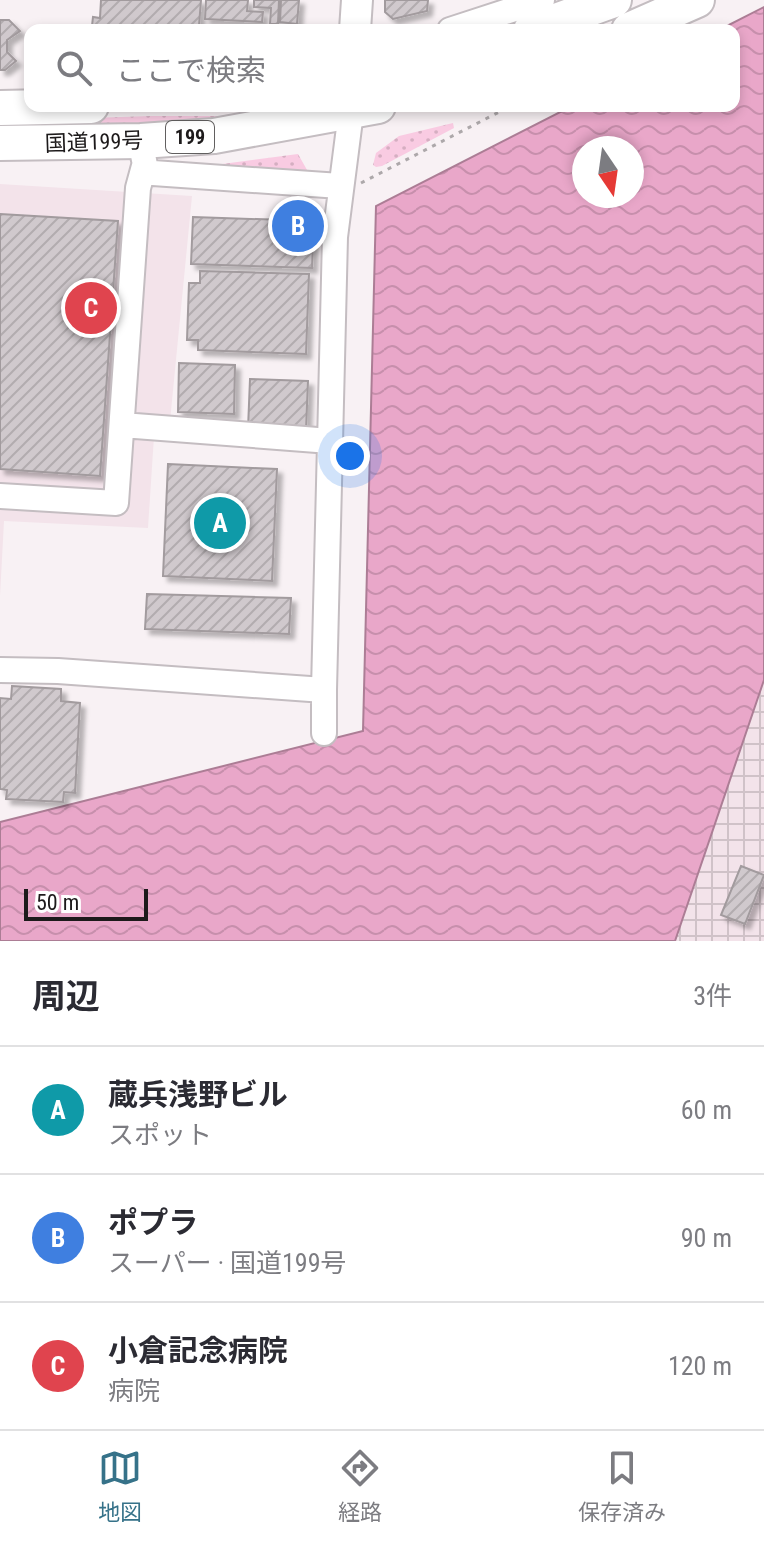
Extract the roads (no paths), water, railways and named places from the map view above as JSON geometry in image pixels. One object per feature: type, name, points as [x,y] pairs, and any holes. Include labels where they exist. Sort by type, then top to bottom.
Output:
[{"type":"highway","points":[[538,8],[614,0]]},
{"type":"highway","points":[[643,24],[697,0]]},
{"type":"highway","name":"国道199号","points":[[0,108],[24,107]]},
{"type":"highway","name":"国道199号","points":[[0,143],[142,154],[214,136],[339,112]]},
{"type":"main road","points":[[355,24],[357,0]]},
{"type":"street","points":[[473,24],[538,8]]},
{"type":"street","points":[[324,733],[335,237],[351,184],[360,112]]},
{"type":"street","points":[[142,154],[148,172],[153,173],[351,184]]},
{"type":"street","points":[[0,496],[116,503],[142,154]]},
{"type":"street","points":[[122,425],[330,441]]},
{"type":"street","points":[[0,670],[58,671],[324,690]]},
{"type":"water","points":[[764,7],[764,680],[675,941],[0,941],[0,822],[363,731],[376,206],[560,112],[740,112],[740,24],[731,24]]},
{"type":"place","name":"ポプラ","points":[[298,226]]},
{"type":"place","name":"小倉記念病院","points":[[91,308]]},
{"type":"place","name":"蔵兵浅野ビル","points":[[220,523]]}]
